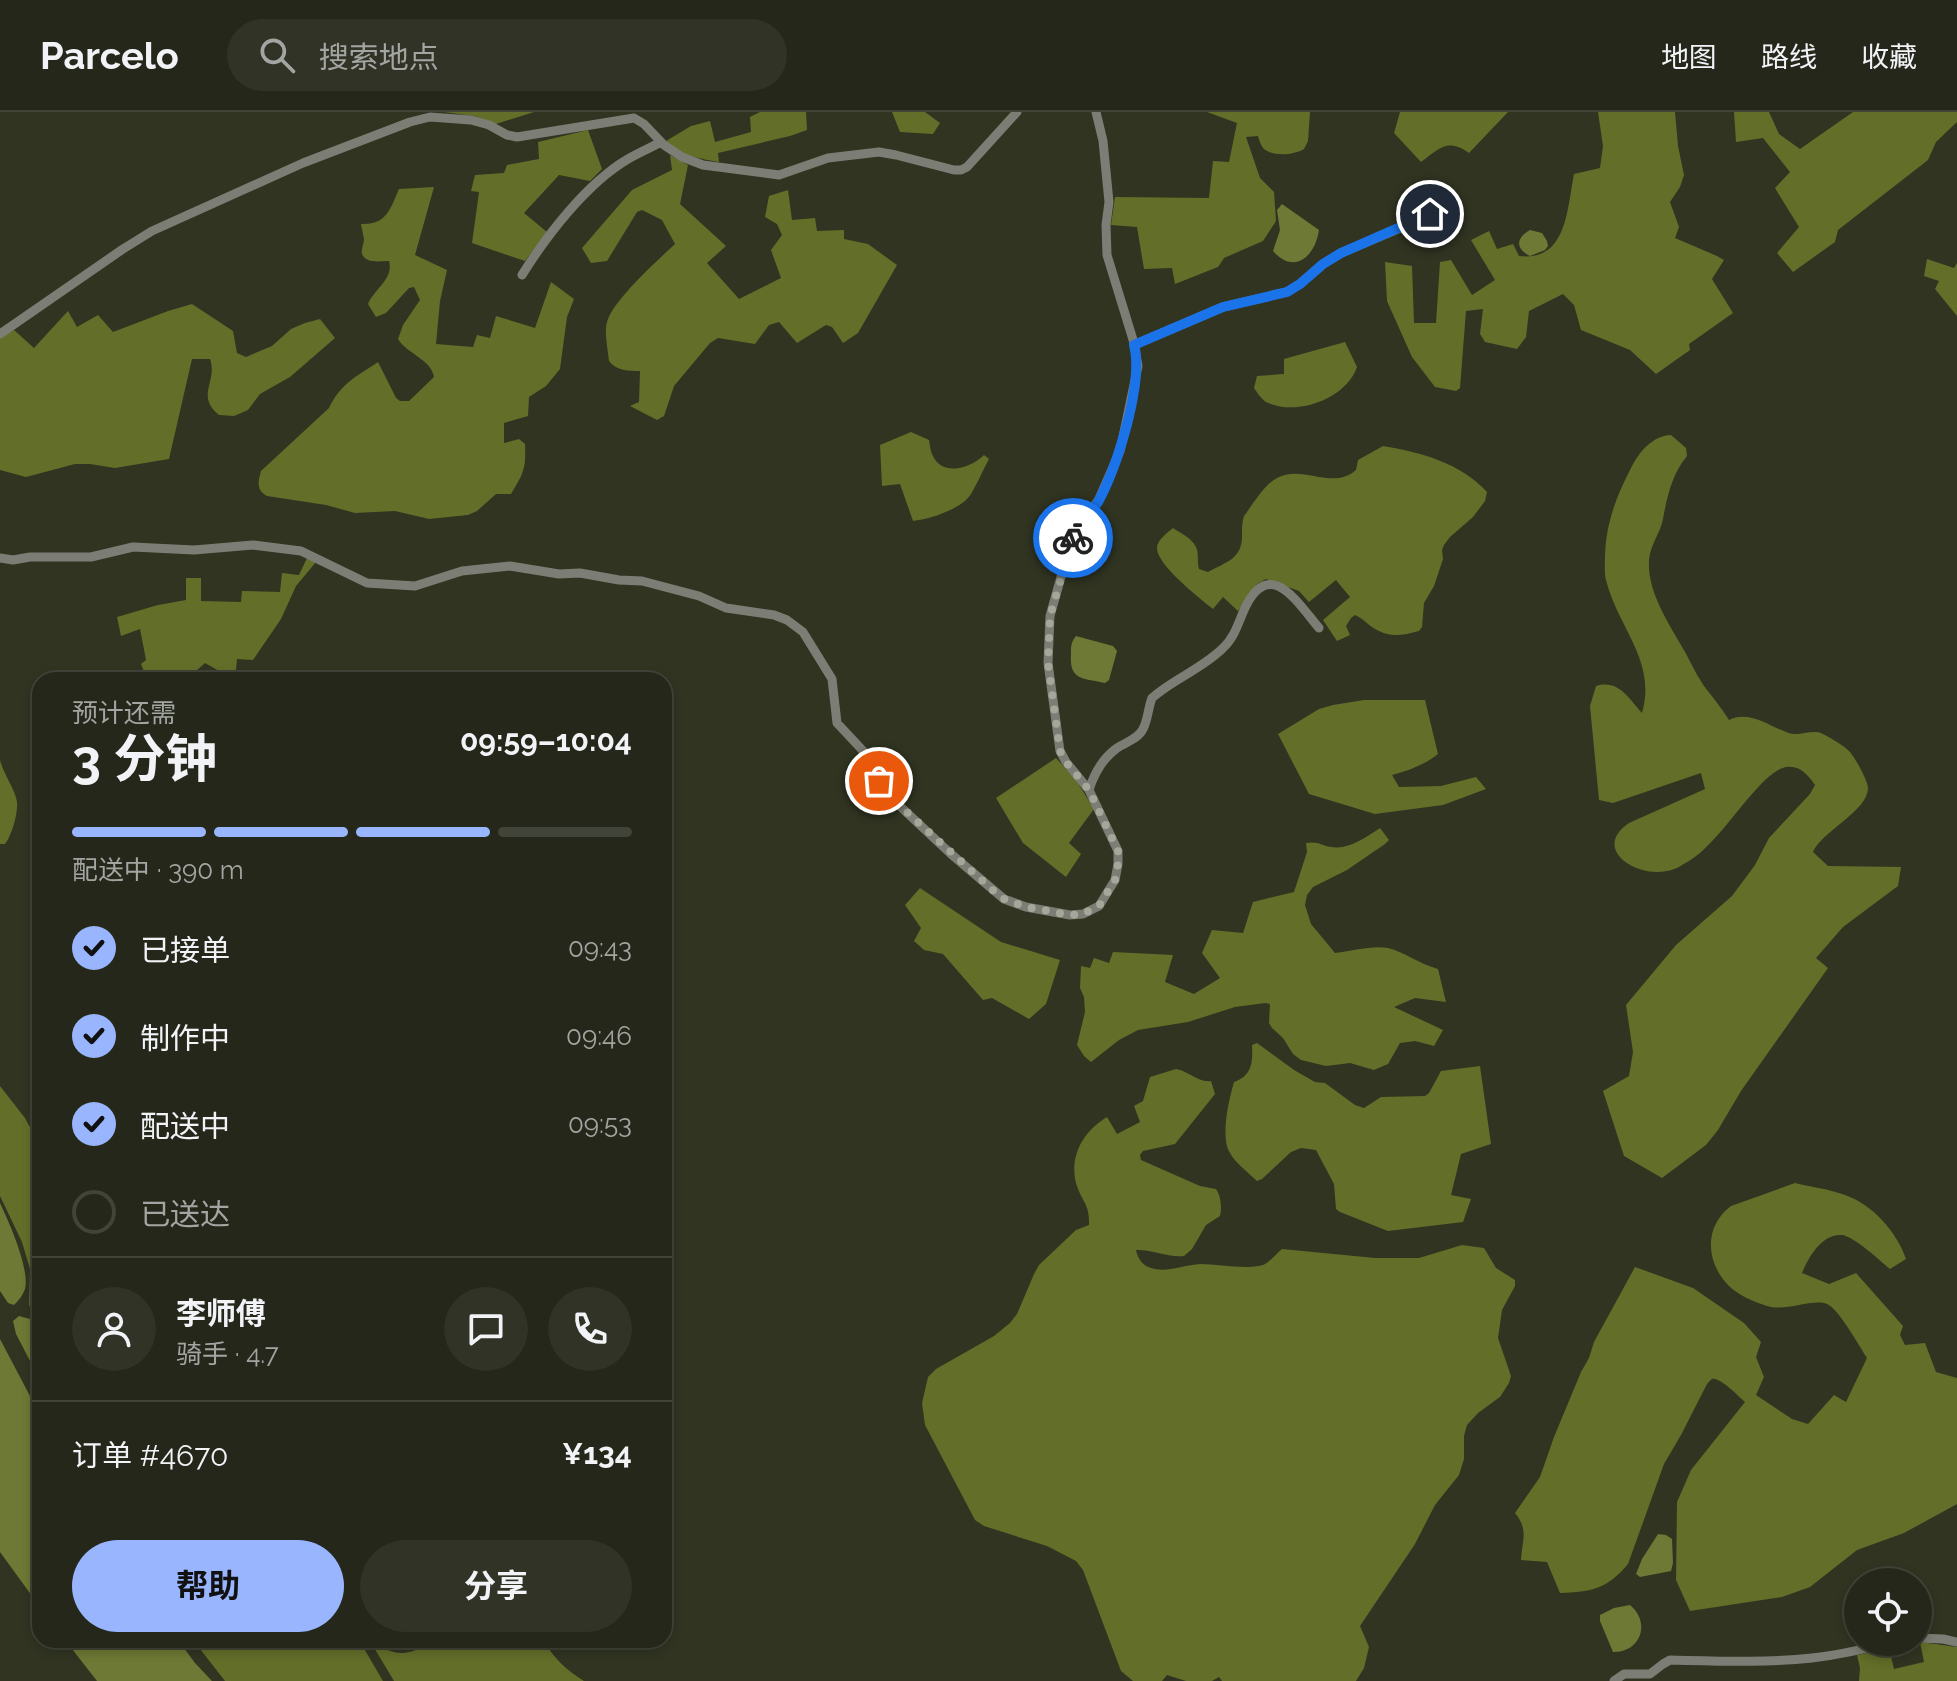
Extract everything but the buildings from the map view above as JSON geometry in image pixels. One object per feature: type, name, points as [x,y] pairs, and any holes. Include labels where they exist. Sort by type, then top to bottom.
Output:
[{"type":"street","points":[[0,334],[152,231],[303,163],[434,114],[471,120],[517,137],[634,118],[682,157],[703,165],[776,175],[828,158],[879,152],[957,171],[967,167],[1017,112]]},
{"type":"street","points":[[0,558],[91,557],[133,547],[194,550],[253,545],[301,551],[367,583],[415,586],[462,571],[510,566],[559,574],[580,573],[642,581],[699,596],[726,608],[774,615],[803,632],[832,679],[835,717],[839,726],[866,754],[888,795],[1004,899],[1026,907],[1070,915],[1083,914],[1099,906],[1115,880],[1118,851],[1089,790],[1060,751],[1048,663],[1050,616],[1070,545],[1099,499],[1120,451],[1137,359],[1107,255],[1109,202],[1103,141],[1096,112]]},
{"type":"street","points":[[522,275],[550,234],[600,180],[627,159],[661,142]]},
{"type":"street","points":[[1134,345],[1223,307],[1287,292],[1341,253],[1448,205]]},
{"type":"street","points":[[1089,790],[1106,758],[1141,733],[1152,698],[1222,649],[1234,633],[1247,603],[1264,586],[1274,584],[1285,590],[1319,628]]},
{"type":"street","points":[[1932,1639],[1957,1642]]},
{"type":"street","points":[[1614,1681],[1624,1674],[1650,1674],[1670,1660],[1746,1662],[1844,1653]]},
{"type":"shaded area","points":[[444,112],[534,112],[496,124],[474,116]]},
{"type":"shaded area","points":[[760,112],[806,112],[807,130],[718,153],[719,162],[683,153],[666,141],[691,126],[710,121],[715,142],[751,132],[750,117]]},
{"type":"shaded area","points":[[892,112],[925,112],[940,123],[933,134],[900,132]]},
{"type":"shaded area","points":[[1207,112],[1310,112],[1308,141],[1300,151],[1278,154],[1264,149],[1258,136],[1246,137],[1260,178],[1274,192],[1276,221],[1263,241],[1224,258],[1218,267],[1175,284],[1172,268],[1144,269],[1137,227],[1111,225],[1115,197],[1209,198],[1213,161],[1229,162],[1237,123]]},
{"type":"shaded area","points":[[1400,112],[1508,112],[1469,153],[1455,146],[1444,147],[1421,162],[1394,133]]},
{"type":"shaded area","points":[[1598,112],[1675,112],[1684,175],[1670,202],[1679,227],[1675,238],[1724,260],[1712,279],[1733,313],[1689,344],[1690,350],[1656,374],[1630,350],[1581,330],[1574,305],[1563,294],[1529,311],[1526,337],[1517,349],[1485,342],[1480,334],[1483,309],[1466,311],[1460,388],[1456,391],[1435,387],[1412,357],[1387,301],[1385,262],[1412,266],[1414,323],[1436,323],[1440,262],[1451,260],[1472,295],[1495,280],[1471,240],[1489,231],[1497,249],[1513,244],[1519,256],[1535,256],[1547,251],[1562,230],[1574,174],[1600,168],[1603,146]]},
{"type":"shaded area","points":[[1734,112],[1769,112],[1779,134],[1800,149],[1853,112],[1957,112],[1957,122],[1936,142],[1928,160],[1838,230],[1835,242],[1793,272],[1777,253],[1799,227],[1775,188],[1790,172],[1763,138],[1736,142]]},
{"type":"shaded area","points":[[588,130],[602,169],[590,181],[559,175],[524,213],[547,232],[525,261],[472,243],[479,192],[471,191],[475,175],[504,173],[507,165],[539,159],[538,142]]},
{"type":"shaded area","points":[[670,155],[688,165],[680,204],[726,246],[707,263],[739,299],[781,278],[771,250],[782,235],[777,224],[765,217],[769,196],[788,190],[792,220],[815,218],[817,231],[844,230],[844,239],[868,244],[897,265],[858,333],[843,343],[832,327],[826,325],[797,343],[779,322],[769,325],[755,344],[718,338],[710,343],[674,386],[664,416],[657,420],[630,406],[639,402],[640,371],[619,369],[609,361],[606,326],[611,313],[627,292],[675,244],[662,220],[642,210],[637,212],[607,261],[591,263],[582,248],[632,190],[672,170]]},
{"type":"shaded area","points":[[434,187],[415,255],[447,270],[436,344],[473,347],[477,335],[490,338],[496,316],[535,328],[551,282],[574,299],[567,317],[560,369],[546,386],[529,397],[528,416],[504,423],[504,443],[519,439],[525,444],[519,481],[511,494],[496,494],[468,515],[429,519],[395,511],[355,513],[267,496],[259,485],[261,471],[329,408],[344,386],[356,377],[378,362],[396,398],[409,401],[434,377],[424,361],[398,339],[403,325],[420,300],[414,287],[409,288],[386,313],[376,317],[368,304],[390,267],[389,261],[364,257],[361,224],[382,219],[399,189]]},
{"type":"shaded area","points":[[1282,204],[1319,230],[1308,255],[1296,262],[1288,262],[1273,251],[1280,230],[1277,210]]},
{"type":"shaded area","points":[[1530,230],[1542,233],[1548,246],[1530,256],[1519,243]]},
{"type":"shaded area","points":[[1927,259],[1954,268],[1957,263],[1957,316],[1935,289],[1939,281],[1924,276]]},
{"type":"shaded area","points":[[192,304],[233,331],[237,353],[246,357],[272,346],[291,329],[320,319],[335,338],[290,377],[260,394],[248,410],[234,416],[219,415],[209,401],[210,359],[192,359],[169,459],[115,468],[75,464],[26,477],[0,470],[0,338],[14,330],[34,348],[68,311],[77,327],[98,315],[113,332]]},
{"type":"shaded area","points":[[1345,342],[1357,367],[1351,378],[1331,396],[1305,406],[1278,406],[1264,401],[1254,388],[1257,376],[1284,374],[1284,359]]},
{"type":"shaded area","points":[[911,432],[929,440],[932,454],[942,466],[964,467],[984,455],[989,459],[973,490],[961,504],[913,521],[900,484],[882,486],[880,445]]},
{"type":"shaded area","points":[[1671,435],[1686,448],[1687,456],[1671,486],[1649,560],[1652,584],[1666,620],[1701,681],[1729,720],[1751,718],[1790,733],[1820,733],[1854,757],[1868,788],[1866,797],[1813,852],[1828,866],[1901,867],[1898,886],[1843,927],[1816,958],[1828,968],[1741,1091],[1718,1130],[1706,1145],[1662,1178],[1624,1156],[1603,1091],[1629,1076],[1633,1052],[1626,1005],[1676,945],[1732,896],[1755,865],[1769,838],[1815,785],[1799,769],[1786,767],[1775,772],[1701,852],[1673,870],[1655,872],[1631,866],[1616,851],[1618,833],[1629,823],[1705,789],[1701,773],[1613,803],[1599,800],[1590,706],[1596,686],[1611,685],[1617,688],[1642,713],[1645,694],[1640,661],[1606,580],[1607,532],[1616,500],[1638,456],[1652,442]]},
{"type":"shaded area","points":[[1383,446],[1439,460],[1465,473],[1487,492],[1485,501],[1473,517],[1444,545],[1434,586],[1424,603],[1419,631],[1389,634],[1378,631],[1355,615],[1346,626],[1350,635],[1337,641],[1323,620],[1350,597],[1336,580],[1309,602],[1299,591],[1266,579],[1257,584],[1238,611],[1223,597],[1213,609],[1180,581],[1159,555],[1159,542],[1173,528],[1194,544],[1199,569],[1208,572],[1236,555],[1241,544],[1244,516],[1272,481],[1287,474],[1327,478],[1347,476],[1356,470],[1358,460]]},
{"type":"shaded area","points":[[307,558],[316,562],[296,586],[281,619],[253,660],[237,659],[236,672],[221,672],[205,663],[195,672],[144,672],[141,664],[146,660],[140,629],[121,636],[117,617],[186,600],[186,578],[201,578],[201,601],[241,602],[242,591],[280,592],[282,573],[299,575]]},
{"type":"shaded area","points":[[1076,636],[1113,646],[1117,651],[1109,680],[1105,683],[1075,674],[1071,651]]},
{"type":"shaded area","points":[[1364,700],[1425,700],[1438,754],[1416,767],[1392,775],[1399,787],[1441,786],[1476,777],[1486,789],[1443,805],[1375,814],[1309,794],[1278,734],[1319,709]]},
{"type":"shaded area","points":[[1056,758],[1076,780],[1094,809],[1069,843],[1081,854],[1066,877],[1023,843],[996,798]]},
{"type":"shaded area","points":[[0,760],[17,802],[14,824],[5,844],[0,844]]},
{"type":"shaded area","points":[[1380,828],[1389,840],[1347,870],[1313,887],[1305,905],[1311,924],[1335,953],[1382,947],[1438,969],[1446,1002],[1415,998],[1394,1007],[1443,1030],[1434,1046],[1415,1041],[1400,1043],[1388,1064],[1374,1070],[1350,1063],[1326,1066],[1301,1060],[1272,1028],[1269,1023],[1270,1004],[1265,1003],[1235,1007],[1188,1022],[1138,1030],[1119,1040],[1091,1062],[1084,1056],[1077,1045],[1085,1012],[1080,988],[1081,966],[1090,968],[1094,958],[1109,963],[1113,952],[1173,955],[1165,982],[1194,994],[1220,978],[1202,953],[1212,930],[1243,933],[1253,902],[1294,892],[1307,852],[1306,843],[1344,847]]},
{"type":"shaded area","points":[[920,888],[1001,942],[1060,960],[1046,1004],[1029,1019],[992,998],[983,1000],[943,954],[924,950],[914,941],[921,928],[905,905]]},
{"type":"shaded area","points":[[1257,1043],[1294,1070],[1315,1082],[1325,1083],[1364,1108],[1381,1097],[1425,1096],[1441,1071],[1480,1066],[1491,1144],[1461,1154],[1451,1195],[1471,1199],[1463,1222],[1388,1231],[1340,1212],[1336,1209],[1334,1184],[1316,1150],[1301,1148],[1291,1152],[1257,1181],[1230,1153],[1226,1128],[1234,1082],[1248,1072],[1252,1045]]},
{"type":"shaded area","points":[[1176,1069],[1211,1081],[1215,1094],[1175,1144],[1143,1151],[1141,1160],[1200,1186],[1216,1189],[1221,1213],[1206,1225],[1192,1249],[1184,1256],[1136,1250],[1145,1265],[1163,1270],[1200,1264],[1255,1266],[1265,1264],[1282,1249],[1375,1258],[1419,1258],[1462,1245],[1484,1248],[1496,1268],[1515,1280],[1502,1310],[1498,1338],[1511,1376],[1509,1383],[1500,1397],[1467,1425],[1464,1459],[1459,1475],[1435,1505],[1415,1544],[1360,1626],[1369,1647],[1364,1668],[1356,1681],[1222,1681],[1219,1677],[1212,1681],[1186,1681],[1167,1675],[1162,1681],[1133,1681],[1121,1671],[1083,1570],[1076,1561],[1047,1546],[984,1526],[975,1520],[925,1425],[922,1403],[928,1377],[1010,1323],[1039,1265],[1076,1230],[1089,1225],[1088,1212],[1074,1173],[1077,1154],[1085,1137],[1107,1117],[1117,1134],[1140,1122],[1134,1106],[1143,1101],[1150,1077]]},
{"type":"shaded area","points":[[0,1086],[32,1131],[32,1310],[29,1305],[30,1269],[22,1242],[0,1196]]},
{"type":"shaded area","points":[[1795,1183],[1839,1193],[1865,1205],[1882,1220],[1902,1249],[1906,1259],[1890,1269],[1853,1240],[1835,1235],[1822,1242],[1802,1273],[1829,1284],[1856,1273],[1903,1326],[1900,1335],[1905,1345],[1925,1343],[1936,1372],[1957,1378],[1957,1504],[1904,1533],[1857,1550],[1810,1587],[1782,1597],[1690,1611],[1676,1580],[1677,1502],[1691,1470],[1745,1402],[1724,1384],[1712,1379],[1664,1464],[1628,1564],[1598,1588],[1560,1593],[1547,1562],[1521,1560],[1523,1530],[1515,1513],[1540,1477],[1594,1342],[1635,1267],[1693,1288],[1744,1323],[1761,1342],[1756,1357],[1764,1377],[1756,1395],[1792,1419],[1808,1424],[1834,1395],[1846,1402],[1867,1358],[1832,1307],[1814,1303],[1775,1307],[1752,1300],[1729,1286],[1715,1266],[1712,1255],[1712,1234],[1722,1214],[1731,1206]]},
{"type":"shaded area","points":[[0,1203],[18,1246],[26,1280],[25,1289],[14,1305],[8,1303],[0,1291]]},
{"type":"shaded area","points":[[19,1316],[32,1321],[32,1365],[16,1334],[13,1321]]},
{"type":"shaded area","points":[[0,1339],[32,1400],[32,1596],[0,1552]]},
{"type":"shaded area","points":[[1658,1534],[1672,1539],[1671,1571],[1640,1577],[1636,1574],[1642,1559]]},
{"type":"shaded area","points":[[1630,1605],[1640,1620],[1640,1635],[1630,1647],[1613,1652],[1600,1615]]},
{"type":"shaded area","points":[[1932,1644],[1957,1647],[1957,1681],[1859,1681],[1857,1656],[1891,1656],[1894,1669],[1924,1662],[1923,1656],[1932,1656]]},
{"type":"shaded area","points":[[71,1648],[184,1648],[212,1681],[97,1681]]},
{"type":"shaded area","points":[[199,1648],[364,1648],[383,1681],[225,1681]]},
{"type":"shaded area","points":[[374,1648],[403,1653],[418,1649],[549,1648],[561,1663],[584,1681],[394,1681]]},
{"type":"way so far","points":[[879,781],[888,795],[1004,899],[1026,907],[1070,915],[1083,914],[1099,906],[1115,880],[1118,851],[1089,790],[1062,757],[1048,663],[1050,616],[1073,538]]},
{"type":"route","points":[[1073,538],[1099,499],[1120,451],[1138,366],[1134,345],[1223,307],[1287,292],[1341,253],[1430,214]]}]
